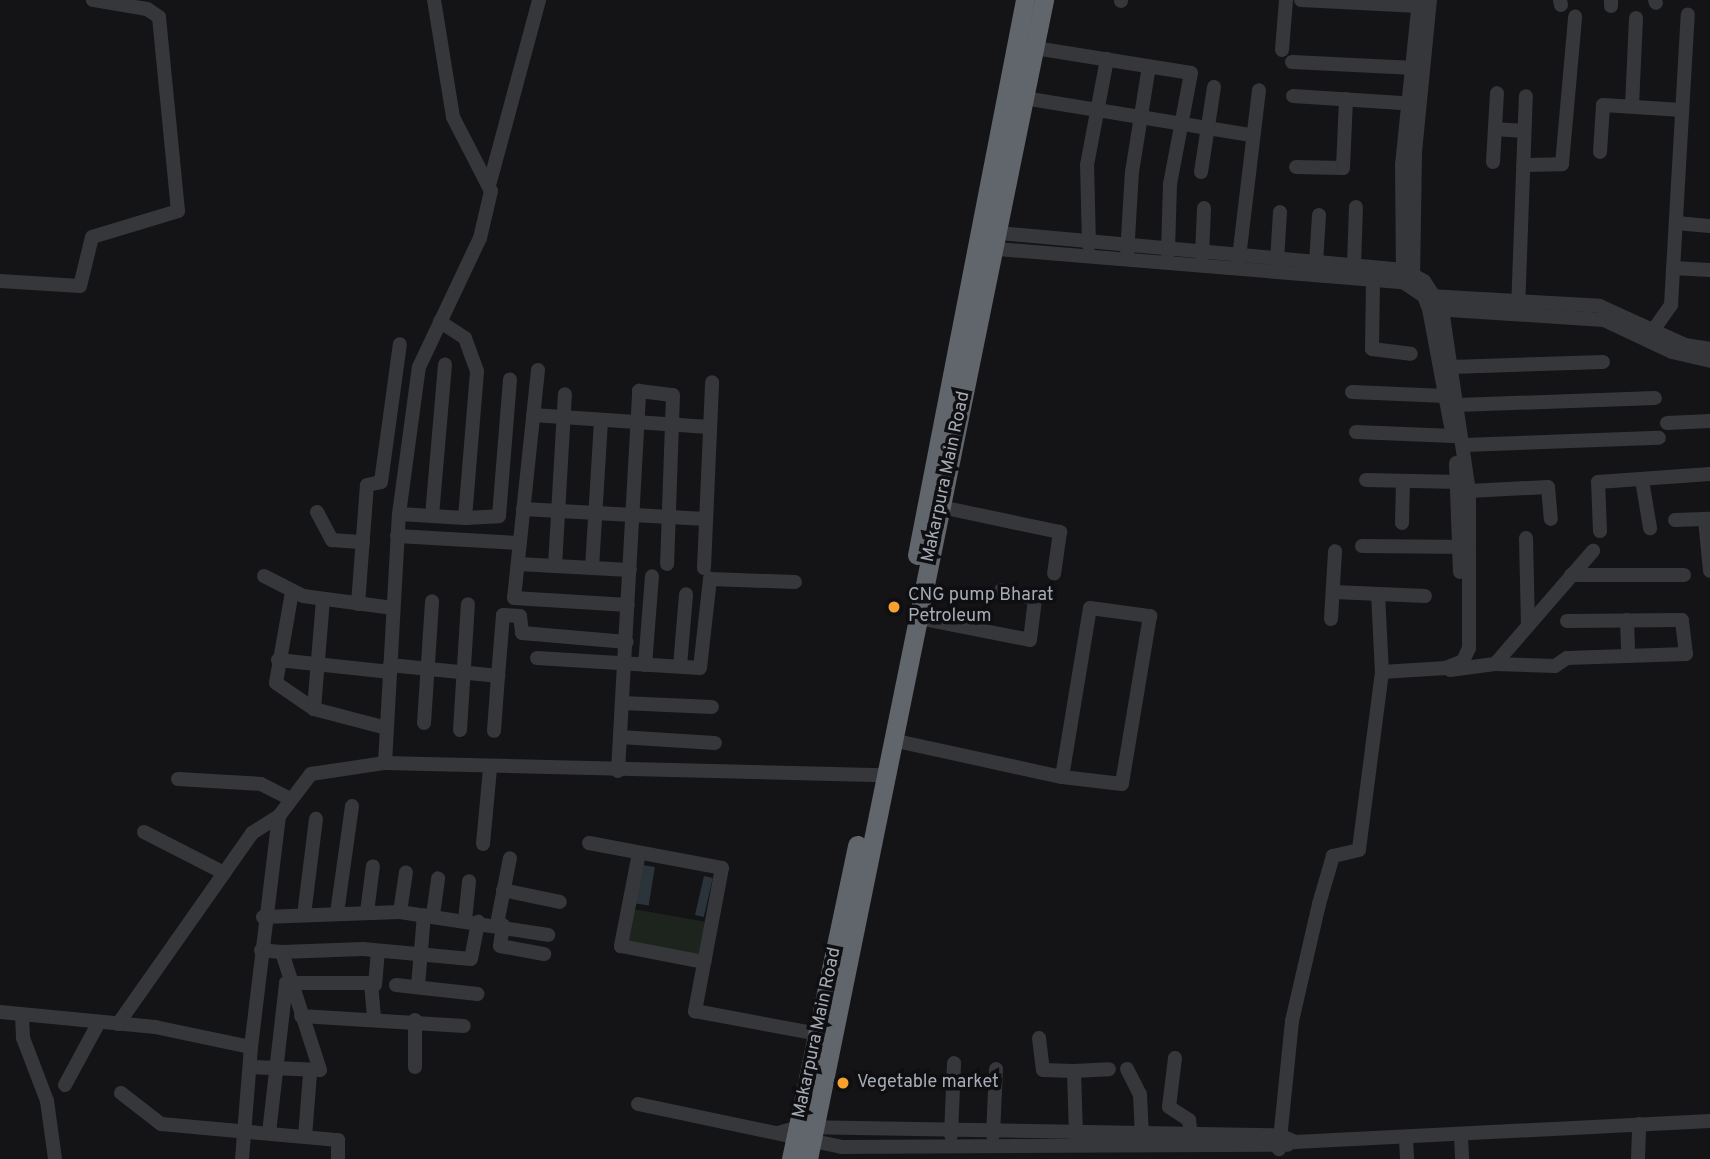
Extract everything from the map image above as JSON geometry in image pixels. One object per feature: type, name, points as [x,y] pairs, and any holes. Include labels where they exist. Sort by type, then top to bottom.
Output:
[{"type":"highway","name":"Makarpura Main Road","points":[[799,1142],[818,1034],[878,774],[892,740],[941,506],[1025,0]]},
{"type":"highway","name":"Makarpura Main Road","points":[[799,1142],[878,774],[986,240],[1024,98],[1044,0]]},
{"type":"street","points":[[0,281],[80,286],[92,237],[178,211],[159,17],[147,9],[93,0]]},
{"type":"street","points":[[434,0],[453,117],[490,182]]},
{"type":"street","points":[[385,763],[397,537],[419,367],[480,238],[490,182],[539,0]]},
{"type":"street","points":[[1282,50],[1286,0]]},
{"type":"street","points":[[1301,0],[1423,2],[1423,33],[1415,103],[1402,165],[1421,290],[1451,400],[1464,487],[1464,547],[1470,642],[1451,666]]},
{"type":"street","points":[[1652,335],[1671,305],[1688,13]]},
{"type":"street","points":[[1523,165],[1562,164],[1575,17]]},
{"type":"street","points":[[1632,106],[1636,18]]},
{"type":"street","points":[[1415,103],[1415,68],[1423,33]]},
{"type":"street","points":[[1035,48],[1191,72],[1170,184],[1168,253]]},
{"type":"street","points":[[1088,245],[1087,165],[1107,59]]},
{"type":"street","points":[[1292,62],[1415,68]]},
{"type":"street","points":[[1127,256],[1139,118],[1149,66]]},
{"type":"street","points":[[1201,172],[1214,87]]},
{"type":"street","points":[[1239,264],[1251,135],[1259,90]]},
{"type":"street","points":[[1493,162],[1497,93]]},
{"type":"street","points":[[1293,96],[1415,103]]},
{"type":"street","points":[[1518,308],[1526,96]]},
{"type":"street","points":[[1024,98],[1251,135]]},
{"type":"street","points":[[1296,167],[1343,168],[1346,99]]},
{"type":"street","points":[[1600,152],[1603,105],[1682,110]]},
{"type":"street","points":[[1495,129],[1524,131]]},
{"type":"street","points":[[1354,265],[1356,207]]},
{"type":"street","points":[[1202,256],[1205,208]]},
{"type":"street","points":[[1278,261],[1280,212]]},
{"type":"street","points":[[1316,263],[1319,215]]},
{"type":"street","points":[[1676,223],[1710,226]]},
{"type":"street","points":[[986,240],[1088,245],[1127,256],[1168,253],[1202,256],[1239,264],[1278,261],[1354,265],[1421,290],[1451,367],[1451,400]]},
{"type":"street","points":[[986,240],[1373,279],[1518,308],[1569,311],[1616,309],[1652,335],[1710,361]]},
{"type":"street","points":[[1673,268],[1710,271]]},
{"type":"street","points":[[1373,279],[1372,349],[1411,354]]},
{"type":"street","points":[[440,321],[465,338],[477,371],[465,518]]},
{"type":"street","points":[[1652,335],[1710,349]]},
{"type":"street","points":[[358,604],[367,485],[381,482],[400,344]]},
{"type":"street","points":[[1451,367],[1603,362]]},
{"type":"street","points":[[432,516],[446,365]]},
{"type":"street","points":[[538,370],[514,598],[628,605]]},
{"type":"street","points":[[399,514],[465,518],[499,516],[510,379]]},
{"type":"street","points":[[704,568],[712,382]]},
{"type":"street","points":[[618,771],[627,642],[638,391],[671,392],[667,564]]},
{"type":"street","points":[[1352,392],[1451,400],[1655,398]]},
{"type":"street","points":[[555,566],[565,394]]},
{"type":"street","points":[[533,415],[709,427]]},
{"type":"street","points":[[592,568],[601,421]]},
{"type":"street","points":[[1667,423],[1710,421]]},
{"type":"street","points":[[1356,432],[1459,441],[1659,438]]},
{"type":"street","points":[[1600,531],[1597,483],[1710,474]]},
{"type":"street","points":[[1366,480],[1464,487],[1548,487],[1551,519]]},
{"type":"street","points":[[1642,480],[1650,528]]},
{"type":"street","points":[[1402,481],[1402,523]]},
{"type":"street","points":[[941,506],[1060,532],[1054,574]]},
{"type":"street","points":[[523,509],[706,519]]},
{"type":"street","points":[[317,512],[332,540],[363,542]]},
{"type":"street","points":[[1675,520],[1708,519],[1710,571]]},
{"type":"street","points":[[397,537],[520,543]]},
{"type":"street","points":[[1526,538],[1528,625]]},
{"type":"street","points":[[1362,546],[1464,547]]},
{"type":"street","points":[[1331,619],[1335,551]]},
{"type":"street","points":[[1495,664],[1592,551]]},
{"type":"street","points":[[518,564],[630,570]]},
{"type":"street","points":[[1571,575],[1684,575]]},
{"type":"street","points":[[264,576],[292,592],[393,608]]},
{"type":"street","points":[[645,664],[652,576]]},
{"type":"street","points":[[537,658],[680,666],[703,664],[710,579],[795,582]]},
{"type":"street","points":[[918,618],[1030,640],[1035,598],[1001,590]]},
{"type":"street","points":[[292,592],[276,683],[314,709],[387,728]]},
{"type":"street","points":[[1334,592],[1425,596]]},
{"type":"street","points":[[680,666],[686,594]]},
{"type":"street","points":[[1280,1142],[1292,1021],[1323,892],[1333,856],[1359,850],[1382,672],[1378,594]]},
{"type":"street","points":[[314,709],[323,599]]},
{"type":"street","points":[[424,723],[432,601]]},
{"type":"street","points":[[460,730],[468,604]]},
{"type":"street","points":[[892,740],[1062,777],[1122,784],[1150,616],[1090,608],[1062,777]]},
{"type":"street","points":[[494,732],[503,615],[520,616],[522,633],[627,642]]},
{"type":"street","points":[[1627,620],[1628,656]]},
{"type":"street","points":[[1382,672],[1495,664],[1544,667],[1567,658],[1685,657],[1686,623],[1567,621]]},
{"type":"street","points":[[278,660],[498,676]]},
{"type":"street","points":[[622,703],[712,707]]},
{"type":"street","points":[[620,737],[715,743]]},
{"type":"street","points":[[242,1159],[263,917],[279,816],[288,798],[311,774],[385,763],[490,769],[878,774]]},
{"type":"street","points":[[483,844],[490,769]]},
{"type":"street","points":[[178,779],[261,784],[288,798]]},
{"type":"street","points":[[337,913],[352,806]]},
{"type":"street","points":[[118,1024],[252,833],[279,816]]},
{"type":"street","points":[[304,915],[316,818]]},
{"type":"street","points":[[144,832],[225,873]]},
{"type":"street","points":[[589,843],[722,868],[695,1011],[818,1034]]},
{"type":"street","points":[[639,853],[621,946],[704,962]]},
{"type":"street","points":[[510,858],[503,890],[500,946],[544,954]]},
{"type":"street","points":[[367,912],[373,866]]},
{"type":"street","points":[[400,912],[406,872]]},
{"type":"street","points":[[418,986],[421,954],[438,878]]},
{"type":"street","points":[[261,950],[378,951],[474,958],[469,881]]},
{"type":"street","points":[[503,890],[560,902]]},
{"type":"street","points":[[263,917],[400,912],[500,925],[548,935]]},
{"type":"street","points":[[374,1017],[378,951]]},
{"type":"street","points":[[251,1067],[310,1074],[320,1070],[282,952]]},
{"type":"street","points":[[290,981],[375,985]]},
{"type":"street","points":[[269,1133],[284,988],[290,981]]},
{"type":"street","points":[[396,985],[478,994]]},
{"type":"street","points":[[0,1012],[22,1017],[118,1024],[251,1047]]},
{"type":"street","points":[[302,1016],[374,1017],[464,1026]]},
{"type":"street","points":[[22,1017],[23,1038],[47,1101],[55,1159]]},
{"type":"street","points":[[415,1020],[415,1067]]},
{"type":"street","points":[[65,1085],[99,1022]]},
{"type":"street","points":[[1039,1038],[1043,1070],[1109,1069]]},
{"type":"street","points":[[1175,1058],[1169,1107],[1189,1120],[1195,1148]]},
{"type":"street","points":[[951,1135],[954,1063]]},
{"type":"street","points":[[993,1135],[996,1069]]},
{"type":"street","points":[[1127,1069],[1140,1094],[1142,1136]]},
{"type":"street","points":[[1074,1071],[1076,1135]]},
{"type":"street","points":[[305,1137],[310,1074]]},
{"type":"street","points":[[121,1093],[161,1124],[340,1141],[338,1159]]},
{"type":"street","points":[[638,1104],[799,1142],[981,1154],[1076,1135],[1142,1136],[1195,1148]]},
{"type":"street","points":[[799,1142],[993,1135],[1046,1142],[1195,1148],[1280,1142],[1461,1137],[1710,1121]]},
{"type":"street","points":[[1638,1159],[1639,1125]]},
{"type":"street","points":[[1461,1137],[1462,1159]]},
{"type":"street","points":[[1406,1139],[1407,1159]]},
{"type":"shaded area","points":[[642,865],[655,867],[649,906],[636,904]]},
{"type":"shaded area","points":[[704,876],[713,878],[704,917],[695,915]]},
{"type":"shaded area","points":[[633,909],[705,922],[699,955],[627,942]]},
{"type":"place","name":"CNG pump Bharat Petroleum","points":[[894,607]]},
{"type":"place","name":"Vegetable market","points":[[843,1083]]}]
